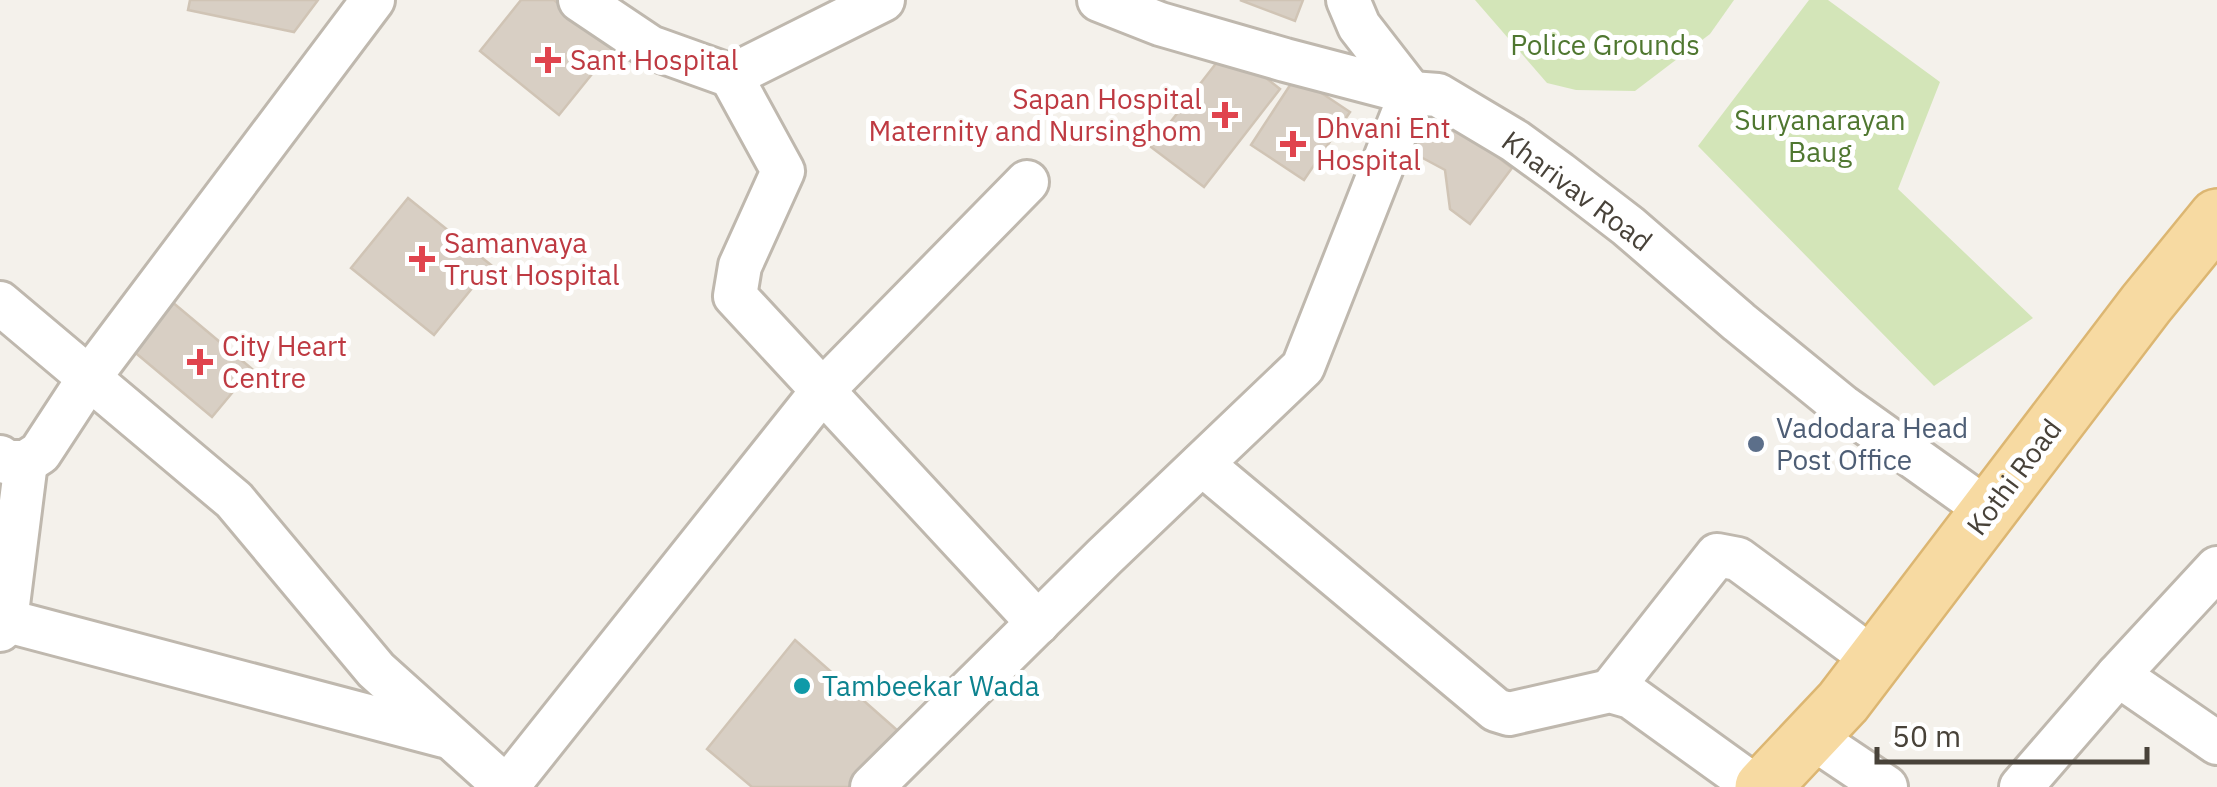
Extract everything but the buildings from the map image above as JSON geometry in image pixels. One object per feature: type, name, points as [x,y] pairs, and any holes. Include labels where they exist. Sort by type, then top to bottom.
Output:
[{"type":"main road","name":"Kothi Road","points":[[1760,787],[1875,660],[2217,217]]},
{"type":"street","points":[[373,0],[89,378],[40,453],[13,459],[2,623],[450,737]]},
{"type":"street","points":[[731,76],[883,0]]},
{"type":"street","name":"Kharivav Road","points":[[1099,0],[1160,24],[1412,92],[1438,95],[1559,173],[1842,406],[1989,511]]},
{"type":"street","points":[[872,787],[1303,367],[1412,92],[1359,26],[1348,0]]},
{"type":"street","points":[[597,4],[650,48],[731,76],[782,171],[740,266],[735,296],[1038,623]]},
{"type":"street","points":[[0,303],[234,500],[376,670],[506,787],[823,390],[1027,182]]},
{"type":"street","points":[[1202,464],[1496,710],[1509,714],[1610,691],[1631,697],[1760,787]]},
{"type":"street","points":[[1610,691],[1717,555],[1738,559],[1875,660]]},
{"type":"street","points":[[2021,787],[2118,674],[2217,568]]},
{"type":"street","points":[[2118,674],[2217,743]]},
{"type":"street","points":[[1810,736],[1886,787]]},
{"type":"green space","name":"Police Grounds","points":[[1475,0],[1734,0],[1710,34],[1635,91],[1576,90],[1547,83]]},
{"type":"green space","name":"Suryanarayan Baug","points":[[1809,0],[1828,0],[1940,82],[1898,189],[2033,318],[1934,386],[1698,146]]},
{"type":"place","name":"Sant Hospital","points":[[548,60]]},
{"type":"place","name":"Sapan Hospital Maternity and Nursinghom","points":[[1225,115]]},
{"type":"place","name":"Dhvani Ent Hospital","points":[[1293,144]]},
{"type":"place","name":"Samanvaya Trust Hospital","points":[[422,259]]},
{"type":"place","name":"City Heart Centre","points":[[200,362]]},
{"type":"place","name":"Vadodara Head Post Office","points":[[1756,444]]},
{"type":"place","name":"Tambeekar Wada","points":[[802,686]]}]
